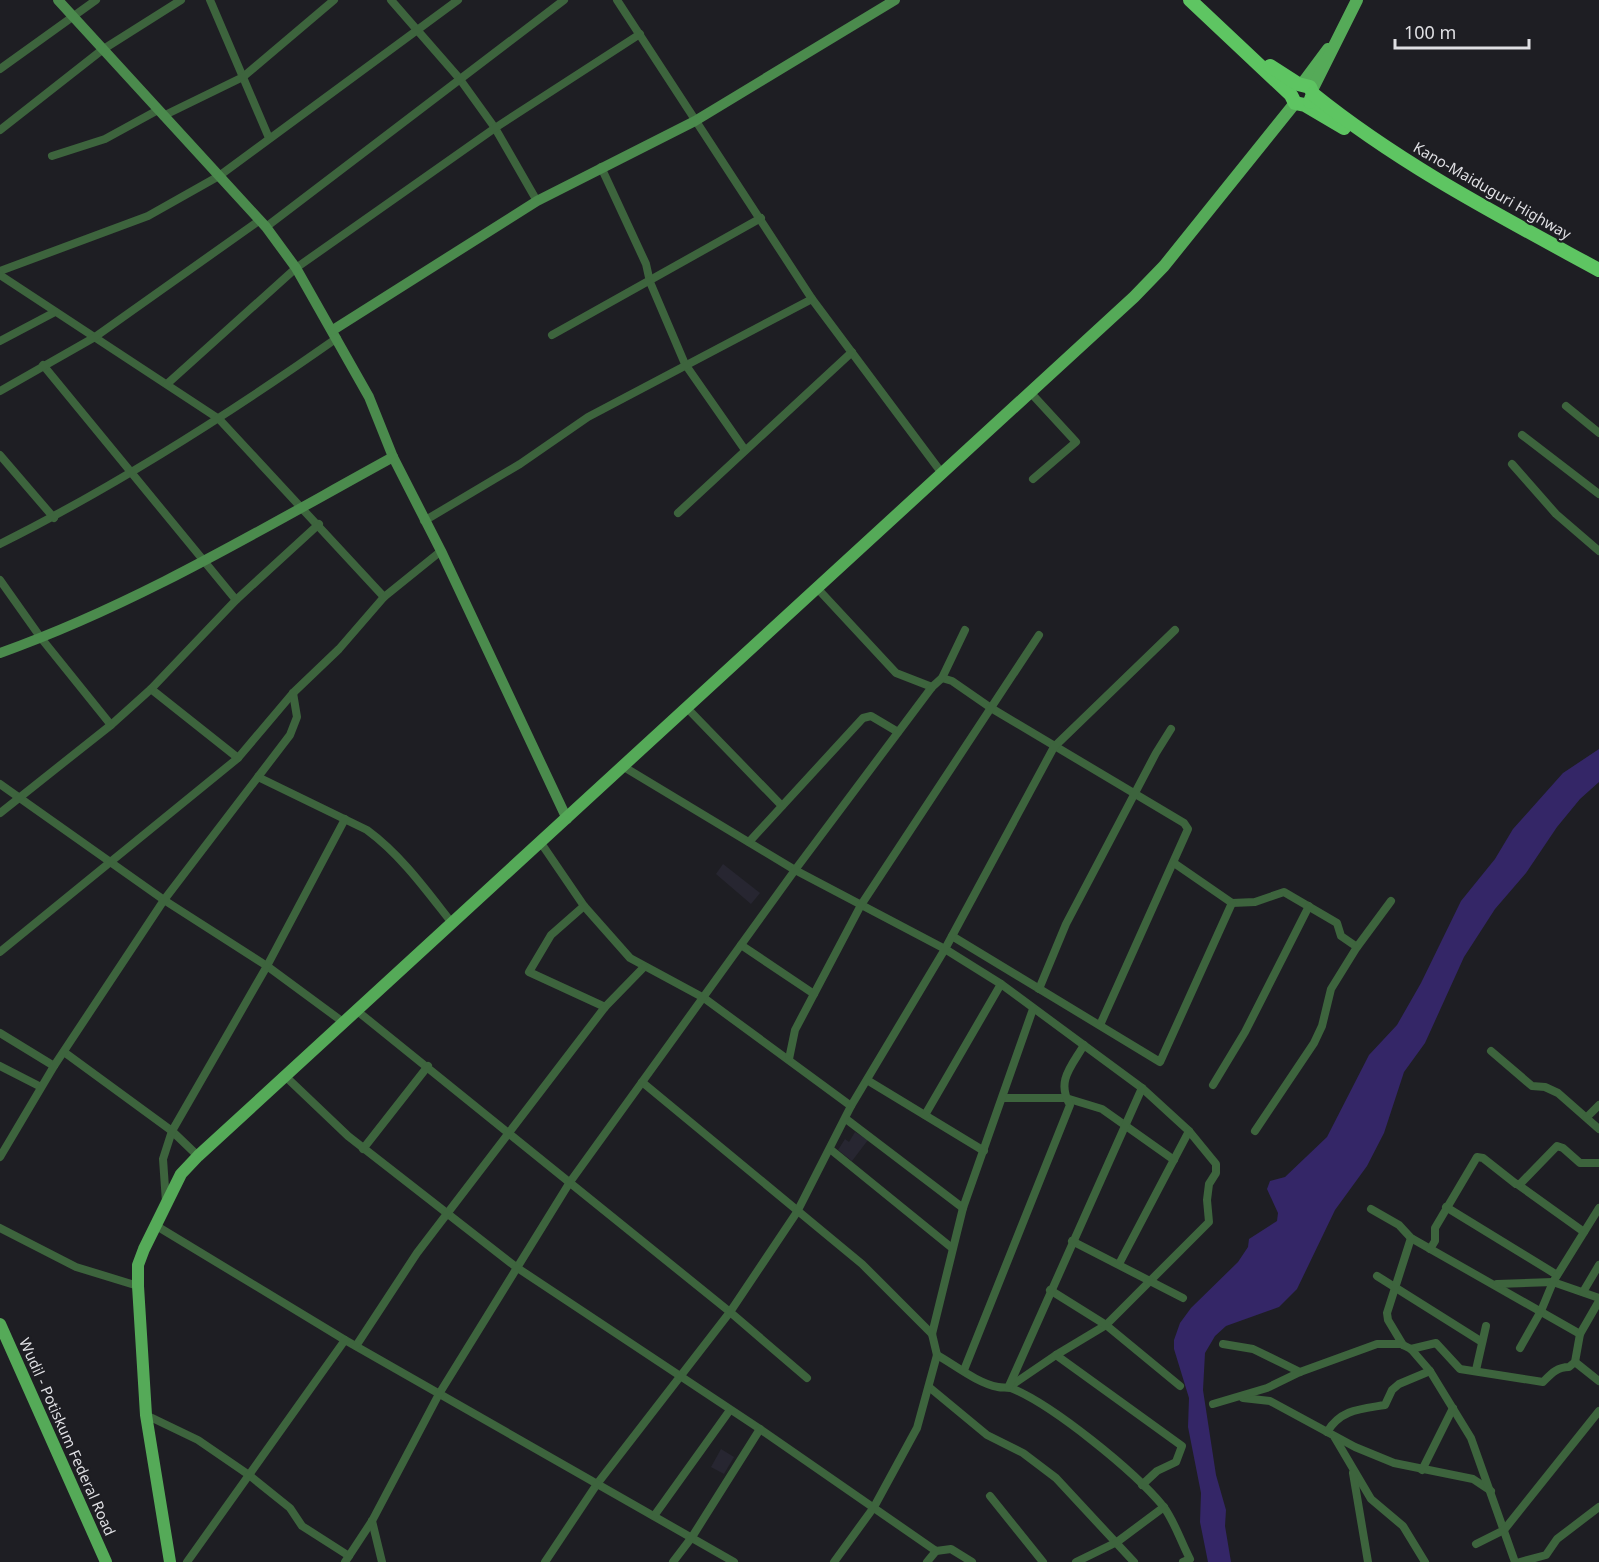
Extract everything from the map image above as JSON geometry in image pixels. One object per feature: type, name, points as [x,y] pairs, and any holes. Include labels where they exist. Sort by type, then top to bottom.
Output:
[{"type":"highway","name":"Kano-Maiduguri Highway","points":[[1190,0],[1241,46],[1302,94],[1473,201],[1599,270]]},
{"type":"main road","points":[[170,1562],[146,1415],[138,1265],[181,1174],[284,1075],[624,767],[1164,266],[1302,94],[1337,39],[1357,0]]},
{"type":"main road","name":"Wudil - Potiskum Federal Road","points":[[0,1324],[106,1562]]},
{"type":"street","points":[[58,0],[263,223],[296,268],[369,397],[393,457],[441,551],[567,819]]},
{"type":"street","points":[[0,69],[96,0]]},
{"type":"street","points":[[0,130],[102,50],[181,0]]},
{"type":"street","points":[[210,0],[269,138]]},
{"type":"street","points":[[52,156],[105,139],[243,77],[334,0]]},
{"type":"street","points":[[391,0],[459,78],[495,128],[537,201]]},
{"type":"street","points":[[0,273],[148,216],[219,176],[458,0]]},
{"type":"street","points":[[0,391],[95,337],[263,223],[564,0]]},
{"type":"street","points":[[617,0],[812,299],[941,472]]},
{"type":"street","points":[[0,544],[54,518],[219,419],[335,334],[537,201],[695,121],[895,0]]},
{"type":"street","points":[[167,384],[296,268],[495,128],[639,34]]},
{"type":"street","points":[[601,167],[646,264],[650,282],[685,364],[745,450]]},
{"type":"street","points":[[552,335],[650,282],[760,218]]},
{"type":"street","points":[[0,273],[55,312],[219,419],[319,524],[384,597]]},
{"type":"street","points":[[424,521],[510,470],[588,417],[812,299]]},
{"type":"street","points":[[0,341],[55,312]]},
{"type":"street","points":[[678,513],[852,352]]},
{"type":"street","points":[[43,365],[236,600]]},
{"type":"street","points":[[1030,392],[1076,442],[1033,479]]},
{"type":"street","points":[[1566,406],[1599,433]]},
{"type":"street","points":[[1522,435],[1599,494]]},
{"type":"street","points":[[0,455],[54,518]]},
{"type":"street","points":[[0,653],[129,600],[393,457]]},
{"type":"street","points":[[1512,464],[1556,514],[1599,551]]},
{"type":"street","points":[[0,813],[111,725],[151,689],[236,600],[319,524]]},
{"type":"street","points":[[0,952],[238,758],[293,693],[339,649],[384,597],[441,551]]},
{"type":"street","points":[[0,580],[41,638],[111,725]]},
{"type":"street","points":[[817,588],[896,674],[932,687]]},
{"type":"street","points":[[146,1415],[198,1440],[249,1475],[290,1508],[302,1526],[347,1559],[372,1521],[439,1394],[570,1182],[795,870],[932,687],[942,678],[965,630]]},
{"type":"street","points":[[545,1562],[597,1484],[730,1312],[797,1212],[852,1106],[945,949],[1054,747],[1175,630]]},
{"type":"street","points":[[789,1059],[795,1030],[861,905],[1039,635]]},
{"type":"street","points":[[942,678],[952,681],[1054,747],[1184,823],[1188,829],[1100,1025]]},
{"type":"street","points":[[151,689],[238,758]]},
{"type":"street","points":[[0,1158],[54,1066],[164,900],[295,726],[297,717],[293,693]]},
{"type":"street","points":[[687,708],[782,806]]},
{"type":"street","points":[[749,842],[863,718],[871,716],[898,732]]},
{"type":"street","points":[[1039,989],[1066,924],[1134,794],[1172,729]]},
{"type":"street","points":[[624,767],[795,870],[945,949],[1001,984],[1142,1088],[1189,1131],[1216,1164],[1216,1173],[1209,1184],[1207,1200],[1209,1222],[1106,1325],[1056,1354],[1009,1387]]},
{"type":"street","points":[[258,777],[345,819],[381,841],[452,923]]},
{"type":"street","points":[[0,784],[164,900],[267,966],[343,1022]]},
{"type":"street","points":[[166,1202],[163,1159],[172,1131],[267,966],[345,819]]},
{"type":"street","points":[[541,843],[584,906],[630,958],[704,998],[852,1106]]},
{"type":"street","points":[[1174,863],[1232,903],[1255,902],[1284,892],[1336,922],[1341,936],[1357,947]]},
{"type":"street","points":[[1256,1131],[1314,1043],[1322,1026],[1331,989],[1357,947],[1391,901]]},
{"type":"street","points":[[952,936],[1160,1062],[1232,903]]},
{"type":"street","points":[[584,906],[551,935],[529,972],[605,1007]]},
{"type":"street","points":[[1213,1085],[1245,1032],[1309,906]]},
{"type":"street","points":[[741,945],[814,994]]},
{"type":"street","points":[[356,1346],[417,1253],[448,1216],[605,1007],[644,967]]},
{"type":"street","points":[[925,1115],[1001,984]]},
{"type":"street","points":[[834,1562],[874,1507],[917,1428],[937,1355],[932,1334],[963,1208],[1033,1009]]},
{"type":"street","points":[[356,1010],[730,1312],[807,1378]]},
{"type":"street","points":[[0,1033],[54,1066]]},
{"type":"street","points":[[964,1370],[1070,1106],[1062,1092],[1064,1079],[1084,1045]]},
{"type":"street","points":[[1491,1051],[1532,1086],[1558,1093],[1599,1129]]},
{"type":"street","points":[[64,1052],[172,1131],[198,1156]]},
{"type":"street","points":[[0,1066],[42,1087]]},
{"type":"street","points":[[363,1149],[428,1066]]},
{"type":"street","points":[[284,1075],[363,1149],[516,1267],[760,1429],[936,1551],[951,1549],[972,1562]]},
{"type":"street","points":[[867,1080],[984,1151]]},
{"type":"street","points":[[642,1082],[797,1212],[862,1263],[932,1334]]},
{"type":"street","points":[[1009,1387],[1050,1290],[1142,1088]]},
{"type":"street","points":[[1003,1098],[1066,1098],[1102,1109],[1174,1160]]},
{"type":"street","points":[[1587,1117],[1599,1105]]},
{"type":"street","points":[[846,1119],[963,1208]]},
{"type":"street","points":[[1119,1264],[1189,1131]]},
{"type":"street","points":[[1516,1184],[1528,1178],[1557,1146],[1563,1148],[1580,1163],[1599,1163]]},
{"type":"street","points":[[830,1149],[952,1248]]},
{"type":"street","points":[[1430,1249],[1434,1241],[1435,1228],[1477,1157],[1483,1158],[1584,1232]]},
{"type":"street","points":[[1213,1404],[1267,1388],[1300,1372],[1377,1344],[1407,1347],[1436,1343],[1460,1369],[1476,1370],[1536,1383],[1543,1382],[1554,1371],[1562,1367],[1569,1367],[1575,1362],[1580,1334],[1599,1300],[1555,1278],[1446,1207]]},
{"type":"street","points":[[1521,1348],[1541,1311],[1555,1278],[1599,1208]]},
{"type":"street","points":[[1371,1209],[1399,1225],[1411,1238],[1580,1334]]},
{"type":"street","points":[[155,1225],[345,1340],[734,1562]]},
{"type":"street","points":[[0,1228],[76,1267],[138,1286]]},
{"type":"street","points":[[1411,1238],[1388,1313],[1388,1320],[1407,1347],[1430,1371],[1471,1438],[1515,1562]]},
{"type":"street","points":[[1072,1241],[1183,1298]]},
{"type":"street","points":[[1583,1292],[1599,1265]]},
{"type":"street","points":[[1377,1276],[1482,1342]]},
{"type":"street","points":[[1493,1283],[1510,1285],[1555,1278]]},
{"type":"street","points":[[1050,1290],[1106,1325],[1180,1386]]},
{"type":"street","points":[[1476,1370],[1486,1326]]},
{"type":"street","points":[[187,1562],[345,1340]]},
{"type":"street","points":[[1223,1344],[1253,1349],[1300,1372]]},
{"type":"street","points":[[1056,1354],[1182,1446],[1176,1462],[1166,1469],[1157,1471],[1142,1485]]},
{"type":"street","points":[[937,1355],[998,1387],[1009,1387],[1085,1436],[1164,1507],[1190,1559],[1183,1562]]},
{"type":"street","points":[[1575,1362],[1599,1381]]},
{"type":"street","points":[[1327,1432],[1333,1422],[1348,1411],[1385,1405],[1392,1390],[1398,1384],[1430,1371]]},
{"type":"street","points":[[929,1387],[987,1435],[1039,1464],[1134,1562]]},
{"type":"street","points":[[1236,1398],[1270,1401],[1327,1432],[1394,1463],[1473,1479],[1491,1491]]},
{"type":"street","points":[[1422,1470],[1453,1408]]},
{"type":"street","points":[[654,1516],[730,1410]]},
{"type":"street","points":[[1476,1544],[1504,1530],[1599,1411]]},
{"type":"street","points":[[673,1562],[692,1537],[760,1429]]},
{"type":"street","points":[[1335,1436],[1371,1499],[1407,1531],[1425,1562]]},
{"type":"street","points":[[1352,1466],[1368,1562]]},
{"type":"street","points":[[990,1496],[1043,1562]]},
{"type":"street","points":[[1076,1562],[1117,1542],[1164,1507]]},
{"type":"street","points":[[1520,1562],[1546,1555],[1557,1539],[1599,1507]]},
{"type":"street","points":[[372,1521],[382,1562]]},
{"type":"street","points":[[927,1562],[936,1551]]},
{"type":"shaded area","points":[[1599,749],[1599,782],[1580,799],[1557,827],[1526,873],[1495,909],[1464,957],[1425,1043],[1404,1072],[1384,1133],[1367,1166],[1335,1210],[1297,1289],[1279,1307],[1226,1326],[1215,1336],[1205,1353],[1203,1390],[1216,1475],[1226,1510],[1225,1526],[1231,1562],[1208,1562],[1200,1522],[1201,1493],[1188,1427],[1189,1398],[1174,1349],[1174,1340],[1180,1323],[1191,1308],[1238,1262],[1248,1247],[1249,1239],[1277,1221],[1278,1213],[1267,1189],[1270,1181],[1285,1177],[1327,1137],[1369,1055],[1397,1025],[1421,983],[1461,901],[1495,859],[1513,829],[1563,773]]},
{"type":"shaded area","points":[[723,864],[760,893],[751,904],[716,874]]},
{"type":"shaded area","points":[[855,1132],[868,1140],[852,1161],[838,1150],[845,1139],[849,1142]]},
{"type":"shaded area","points":[[721,1449],[734,1457],[724,1474],[711,1467]]}]
